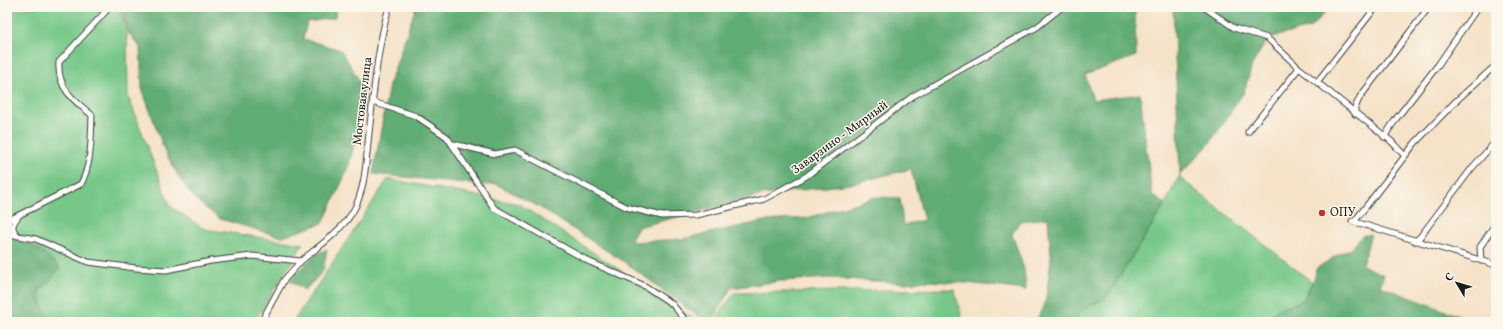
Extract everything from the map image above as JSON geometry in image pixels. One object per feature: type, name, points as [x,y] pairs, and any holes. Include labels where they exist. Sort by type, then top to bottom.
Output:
[{"type":"street","points":[[7,221],[81,184],[87,174],[90,154],[92,115],[72,100],[66,92],[62,81],[59,62],[106,11],[96,7]]},
{"type":"street","name":"Мостовая улица","points":[[261,322],[284,280],[301,261],[339,228],[352,213],[358,198],[366,168],[379,50],[389,7]]},
{"type":"street","name":"Заварзино - Мирный","points":[[454,144],[495,154],[515,150],[626,207],[662,216],[696,215],[764,199],[805,177],[913,96],[1037,27],[1062,7]]},
{"type":"street","points":[[1204,7],[1234,28],[1267,38],[1299,68],[1384,137],[1405,156]]},
{"type":"street","points":[[1316,82],[1376,7]]},
{"type":"street","points":[[1355,114],[1355,108],[1360,97],[1428,7]]},
{"type":"street","points":[[1384,137],[1396,119],[1438,65],[1478,7]]},
{"type":"street","points":[[1496,65],[1456,101],[1415,143],[1353,222],[1496,265]]},
{"type":"street","points":[[1248,132],[1299,68]]},
{"type":"street","points":[[373,102],[427,122],[443,133],[454,144],[494,208],[590,262],[646,286],[672,304],[686,322]]},
{"type":"street","points":[[1415,241],[1420,237],[1472,168],[1496,141]]},
{"type":"street","points":[[17,235],[13,230],[13,226],[20,215]]},
{"type":"street","points":[[1482,261],[1480,247],[1496,222]]},
{"type":"street","points":[[7,234],[36,239],[88,262],[136,268],[166,270],[211,261],[252,256],[301,261]]},
{"type":"green space","points":[[30,7],[119,7],[127,33],[128,96],[170,206],[204,229],[303,244],[254,322],[7,322],[7,12]]},
{"type":"green space","points":[[121,7],[338,7],[334,18],[307,22],[303,39],[341,50],[357,77],[365,99],[348,169],[323,223],[282,237],[220,219],[197,201],[181,181],[165,152],[142,89],[140,47],[128,32]]},
{"type":"green space","points":[[416,7],[1135,7],[1136,56],[1085,75],[1093,100],[1140,94],[1152,195],[1165,204],[1107,297],[1080,311],[1075,322],[1036,322],[1046,299],[1051,258],[1048,218],[1020,221],[1012,234],[1024,269],[1026,290],[966,283],[928,281],[905,283],[831,278],[781,281],[731,288],[711,322],[695,314],[626,263],[539,207],[496,184],[486,185],[373,174],[389,85]],"holes":[[[911,169],[924,220],[903,225],[900,198],[876,197],[807,218],[764,221],[682,239],[630,242],[638,227],[762,195],[850,184]]]},
{"type":"green space","points":[[1173,7],[1330,7],[1310,28],[1268,38],[1252,65],[1244,92],[1210,143],[1180,175]]},
{"type":"green space","points":[[1180,175],[1180,178],[1312,282],[1303,301],[1281,308],[1264,322],[1075,322],[1080,311],[1107,297],[1165,204]]},
{"type":"green space","points":[[388,179],[519,204],[699,322],[293,322]]},
{"type":"green space","points":[[1371,234],[1362,265],[1384,275],[1380,286],[1475,322],[1264,322],[1273,313],[1281,308],[1303,301],[1315,277],[1316,269],[1339,254],[1351,249],[1362,236]]},
{"type":"green space","points":[[16,237],[38,249],[60,267],[48,283],[38,292],[43,308],[52,322],[7,322],[7,238]]},
{"type":"green space","points":[[327,249],[323,271],[305,290],[289,280],[313,256]]},
{"type":"green space","points":[[954,289],[963,322],[713,322],[734,293]]},
{"type":"place","name":"ОПУ","points":[[1322,213]]}]
